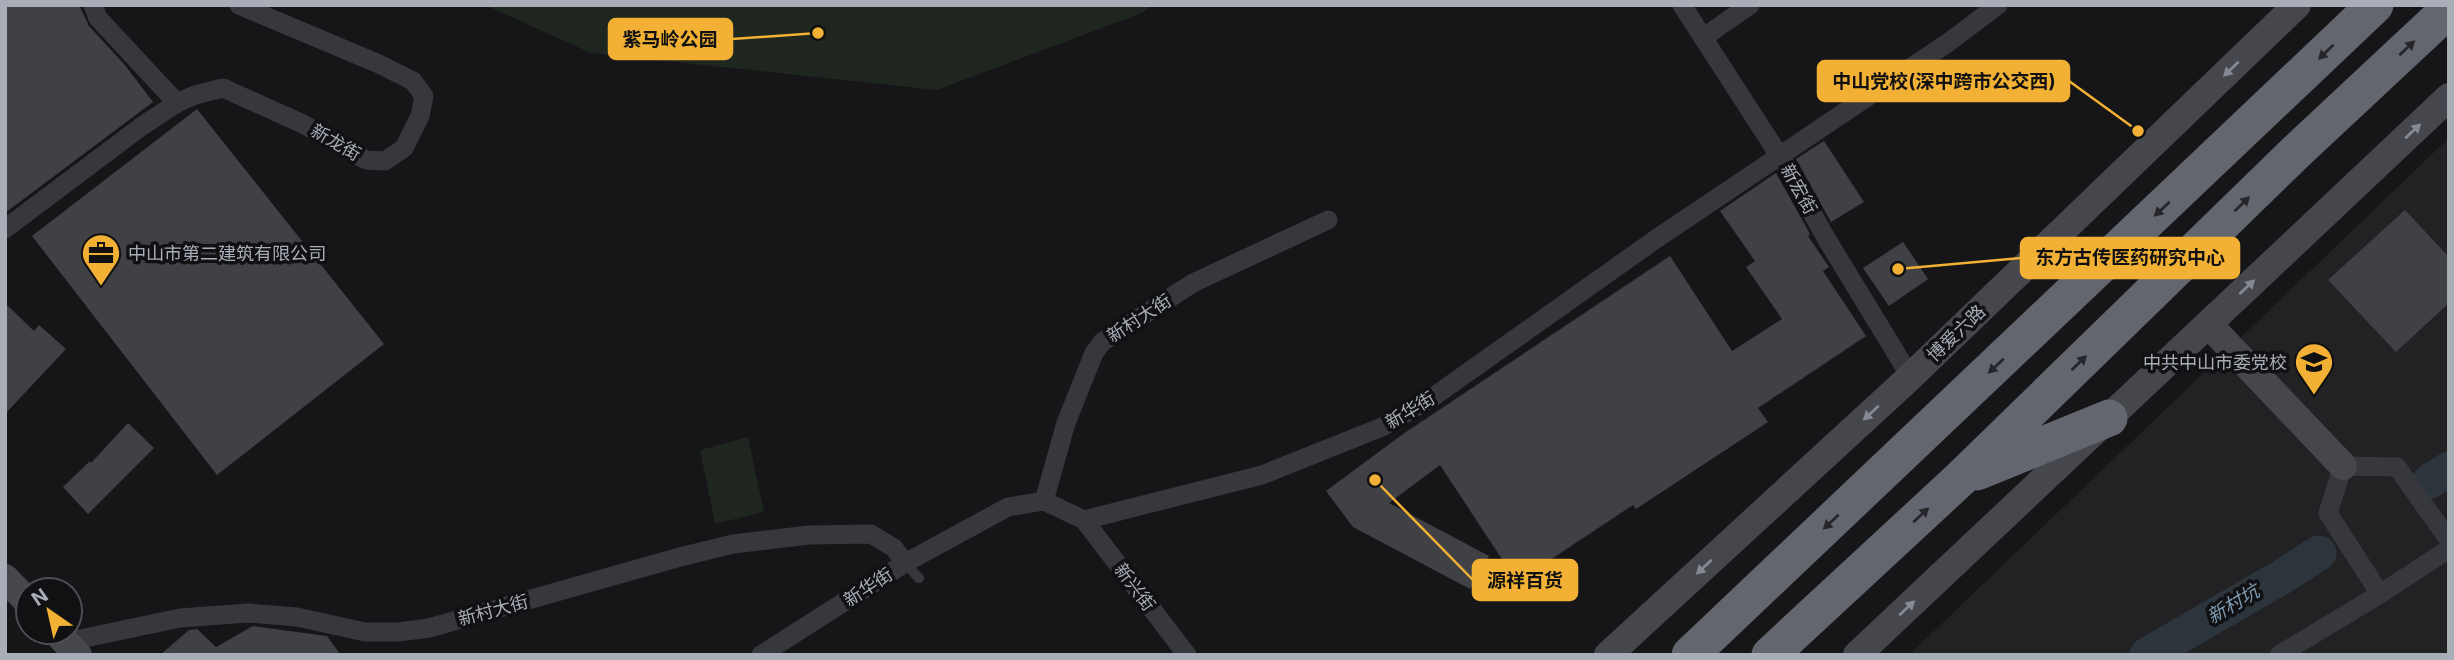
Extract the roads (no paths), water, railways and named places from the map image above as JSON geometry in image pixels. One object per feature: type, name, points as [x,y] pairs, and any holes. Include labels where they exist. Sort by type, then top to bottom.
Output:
[{"type":"highway","points":[[1702,644],[2375,5]]},
{"type":"highway","points":[[1776,650],[1960,479],[2296,152],[2449,9]]},
{"type":"highway","points":[[1960,479],[2109,418]]},
{"type":"street","points":[[93,5],[98,18],[177,103]]},
{"type":"street","name":"新龙街","points":[[5,229],[142,126],[177,103],[223,88],[303,124],[366,160],[385,161],[404,148],[420,116],[424,96],[413,81],[239,5]]},
{"type":"street","name":"新宏街","points":[[1682,5],[1780,156],[1826,238],[1910,376]]},
{"type":"street","points":[[1704,37],[1750,5]]},
{"type":"street","name":"新华街","points":[[1084,520],[1262,475],[1382,428],[1433,397],[1656,239],[1949,42],[1998,5]]},
{"type":"street","name":"博爱六路","points":[[1608,655],[1910,376],[2297,5]]},
{"type":"street","points":[[1857,655],[2449,97]]},
{"type":"street","name":"新村大街","points":[[1044,501],[1066,423],[1094,353],[1102,342],[1193,283],[1328,220]]},
{"type":"street","points":[[2208,324],[2343,466],[2398,467],[2449,540]]},
{"type":"street","points":[[2343,466],[2328,513],[2380,594]]},
{"type":"street","points":[[1044,501],[1084,520]]},
{"type":"street","name":"新华街","points":[[761,655],[905,563],[1008,507],[1044,501]]},
{"type":"street","name":"新兴街","points":[[1084,520],[1187,655]]},
{"type":"street","name":"新村大街","points":[[84,639],[180,618],[248,613],[297,617],[365,632],[429,628],[733,544],[809,536],[871,534],[894,548],[905,563]]},
{"type":"street","points":[[2279,655],[2449,549]]},
{"type":"lane","points":[[905,563],[919,578]]},
{"type":"waterway","name":"新村坑","points":[[2430,481],[2449,469]]},
{"type":"waterway","name":"新村坑","points":[[2147,655],[2319,553]]},
{"type":"place","name":"紫马岭公园","points":[[818,33]]},
{"type":"place","name":"中山党校(深中跨市公交西)","points":[[2138,131]]},
{"type":"place","name":"东方古传医药研究中心","points":[[1898,269]]},
{"type":"place","name":"中山市第二建筑有限公司","points":[[101,287]]},
{"type":"place","name":"中共中山市委党校","points":[[2314,396]]},
{"type":"place","name":"源祥百货","points":[[1375,480]]}]
